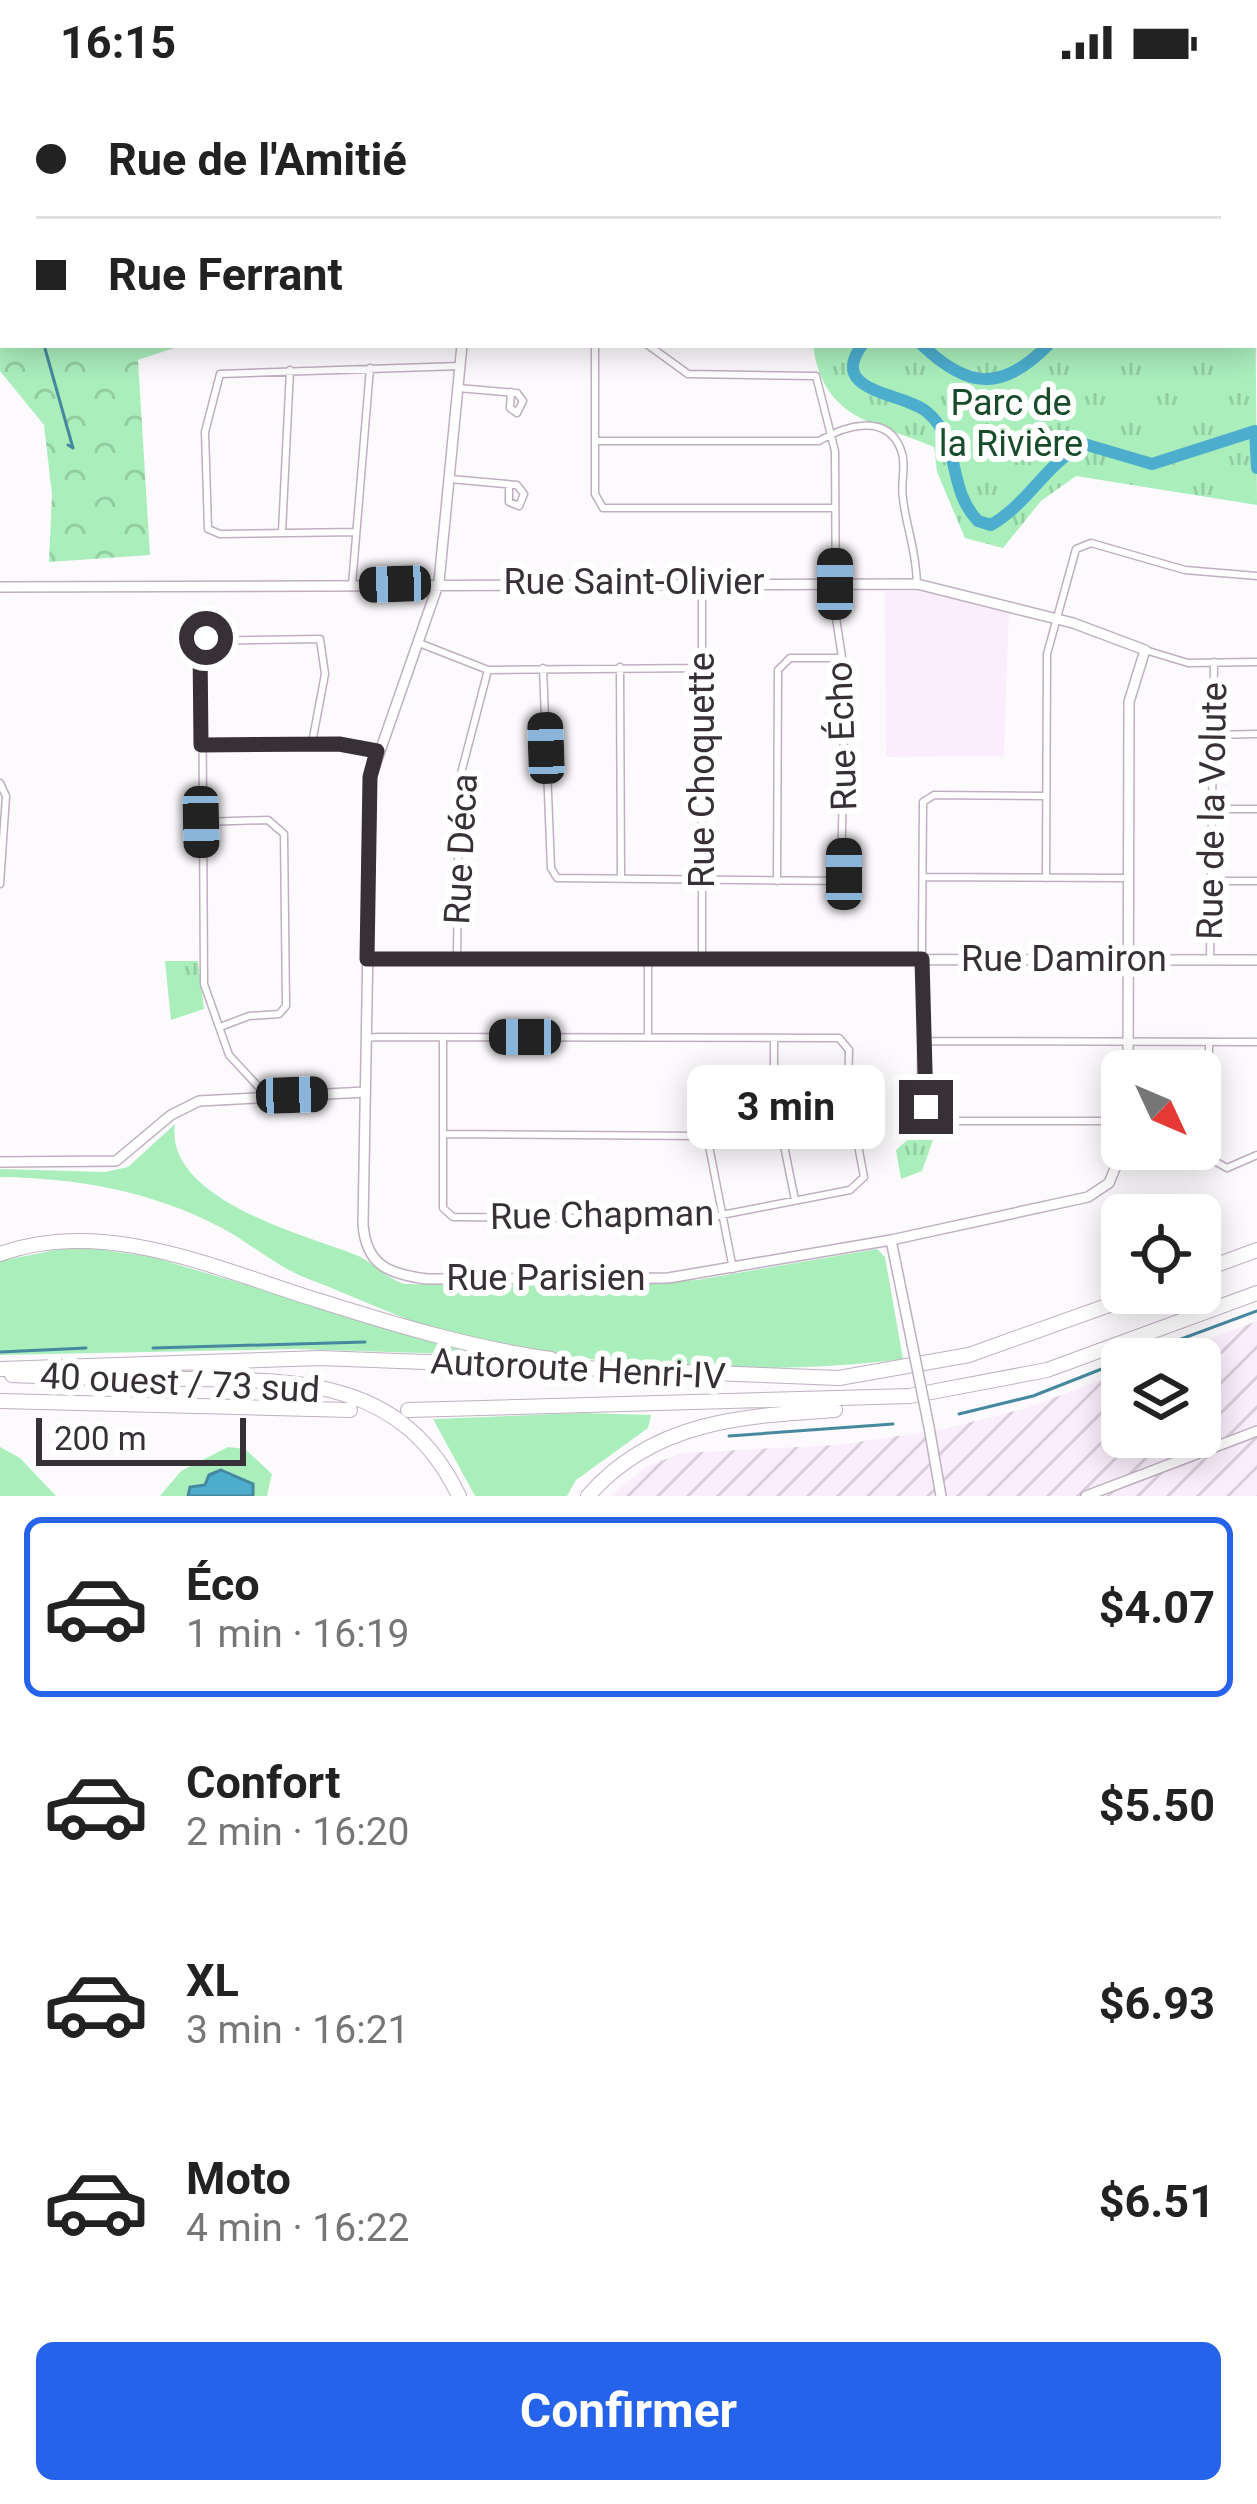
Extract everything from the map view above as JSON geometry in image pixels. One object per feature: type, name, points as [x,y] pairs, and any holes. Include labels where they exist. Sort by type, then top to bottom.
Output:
[{"type":"highway","points":[[0,1254],[54,1241],[113,1241],[454,1340],[640,1370]]},
{"type":"highway","points":[[1221,1263],[1257,1250]]},
{"type":"highway","name":"Autoroute Henri-IV","points":[[408,1410],[867,1400],[1047,1370],[1257,1293]]},
{"type":"highway","name":"Autoroute Henri-IV","points":[[0,1372],[320,1358],[790,1380],[884,1373],[1010,1342],[1101,1308]]},
{"type":"highway","points":[[587,1496],[642,1449],[691,1427],[742,1417],[943,1399],[1047,1370]]},
{"type":"highway","name":"40 ouest / 73 sud","points":[[0,1372],[285,1381],[334,1389],[378,1407],[410,1430],[435,1456],[460,1496]]},
{"type":"highway","points":[[0,1401],[350,1410]]},
{"type":"street","name":"Rue Parisien","points":[[462,348],[439,582],[370,777],[365,1247],[386,1270],[427,1279],[621,1279],[733,1269],[1088,1197],[1109,1184],[1115,1170]]},
{"type":"street","points":[[595,348],[595,494],[603,508],[835,508]]},
{"type":"street","name":"Rue Écho","points":[[652,348],[688,374],[816,376],[831,433],[842,658],[842,881],[777,881]]},
{"type":"street","points":[[356,532],[220,534],[208,529],[205,432],[220,374],[460,366]]},
{"type":"street","points":[[352,585],[370,368]]},
{"type":"street","points":[[281,532],[290,370]]},
{"type":"street","points":[[458,388],[511,392]]},
{"type":"street","points":[[595,441],[814,441],[865,424],[882,429],[900,447],[902,497],[916,542],[917,584]]},
{"type":"street","points":[[450,479],[509,484]]},
{"type":"street","points":[[1046,878],[1048,654],[1073,556],[1085,543],[1185,570],[1257,576]]},
{"type":"street","name":"Rue Choquette","points":[[702,582],[702,959]]},
{"type":"street","name":"Rue Saint-Olivier","points":[[0,587],[917,584],[1056,619],[1188,663],[1257,662]]},
{"type":"street","points":[[267,1096],[230,1055],[204,984],[200,646],[214,637],[320,639],[326,674],[312,743]]},
{"type":"street","points":[[419,643],[488,670],[703,668]]},
{"type":"street","points":[[1128,1050],[1129,702],[1145,650]]},
{"type":"street","points":[[544,668],[550,868],[557,878],[777,881],[778,670],[790,658],[842,658]]},
{"type":"street","name":"Rue de la Volute","points":[[1210,960],[1214,662]]},
{"type":"street","points":[[620,668],[621,878]]},
{"type":"street","name":"Rue Déca","points":[[457,958],[459,781],[488,670]]},
{"type":"street","points":[[1214,735],[1257,734]]},
{"type":"street","points":[[201,745],[312,743],[377,751]]},
{"type":"street","points":[[0,783],[6,796],[0,884]]},
{"type":"street","points":[[1046,796],[928,797],[921,808],[923,1094],[935,1120],[1101,1121]]},
{"type":"street","points":[[1213,809],[1257,809]]},
{"type":"street","points":[[201,822],[268,820],[284,834],[286,1006],[279,1015],[249,1016],[220,1028]]},
{"type":"street","points":[[922,877],[1129,878]]},
{"type":"street","points":[[1211,880],[1257,881]]},
{"type":"street","name":"Rue Damiron","points":[[367,959],[1257,960]]},
{"type":"street","points":[[648,959],[648,1037]]},
{"type":"street","points":[[366,1037],[774,1038],[774,1096],[795,1201]]},
{"type":"street","name":"Rue Chapman","points":[[442,1038],[443,1208],[453,1217],[691,1219],[850,1190],[864,1177],[849,1101],[847,1044],[838,1038],[774,1038]]},
{"type":"street","points":[[921,1041],[1257,1042]]},
{"type":"street","points":[[1209,1042],[1209,1158],[1227,1168],[1257,1155]]},
{"type":"street","points":[[0,1162],[116,1161],[191,1103],[365,1092]]},
{"type":"street","points":[[443,1134],[698,1134],[709,1146],[733,1269]]},
{"type":"street","points":[[891,1240],[941,1496]]},
{"type":"street","points":[[1086,1496],[1257,1431]]},
{"type":"shaded area","points":[[885,591],[918,591],[1009,610],[1004,756],[886,757]]},
{"type":"shaded area","points":[[1257,1321],[1257,1496],[610,1496],[647,1466],[682,1453],[837,1445],[939,1430],[1027,1408],[1101,1380],[1101,1458],[1221,1458],[1221,1338],[1212,1338]]},
{"type":"green space","points":[[0,348],[174,348],[138,360],[150,555],[49,562],[52,495],[44,425],[0,371]]},
{"type":"green space","name":"Parc de la Rivière","points":[[814,348],[1256,348],[1257,505],[1076,476],[1041,501],[1003,548],[965,538],[937,472],[934,447],[855,415],[828,389]]},
{"type":"green space","points":[[165,961],[198,961],[204,1009],[171,1020]]},
{"type":"green space","points":[[928,1122],[938,1126],[922,1171],[901,1179],[896,1150]]},
{"type":"green space","points":[[175,1124],[178,1151],[192,1174],[214,1194],[274,1225],[362,1258],[404,1284],[571,1286],[697,1280],[877,1249],[885,1257],[903,1359],[802,1367],[694,1367],[486,1343],[418,1323],[306,1278],[220,1227],[167,1204],[85,1184],[0,1177],[0,1169],[105,1172],[128,1167]]},
{"type":"green space","points":[[76,1246],[152,1257],[483,1355],[296,1349],[0,1355],[0,1261]]},
{"type":"green space","points":[[651,1415],[648,1428],[576,1480],[567,1496],[475,1496],[433,1419]]},
{"type":"green space","points":[[0,1447],[20,1458],[56,1496],[0,1496]]},
{"type":"green space","points":[[228,1447],[245,1449],[272,1474],[267,1496],[160,1496],[181,1471]]},
{"type":"water","points":[[221,1470],[253,1484],[253,1496],[188,1496],[190,1487],[205,1485],[209,1475]]},
{"type":"waterway","points":[[45,348],[73,448],[68,445]]},
{"type":"waterway","points":[[860,348],[854,373],[872,389],[916,405],[938,424],[968,508],[978,521],[991,525],[1084,444],[1152,464],[1255,431],[1257,468]]},
{"type":"waterway","points":[[925,348],[955,370],[985,379],[1015,371],[1045,348]]},
{"type":"waterway","points":[[1184,1338],[1257,1311]]},
{"type":"waterway","points":[[153,1348],[365,1342]]},
{"type":"waterway","points":[[0,1352],[86,1348]]},
{"type":"waterway","points":[[959,1414],[1033,1396],[1101,1369]]},
{"type":"waterway","points":[[729,1436],[893,1424]]},
{"type":"route","points":[[206,638],[200,646],[201,745],[339,744],[377,751],[370,777],[367,959],[922,959],[921,1080],[926,1107]]}]
